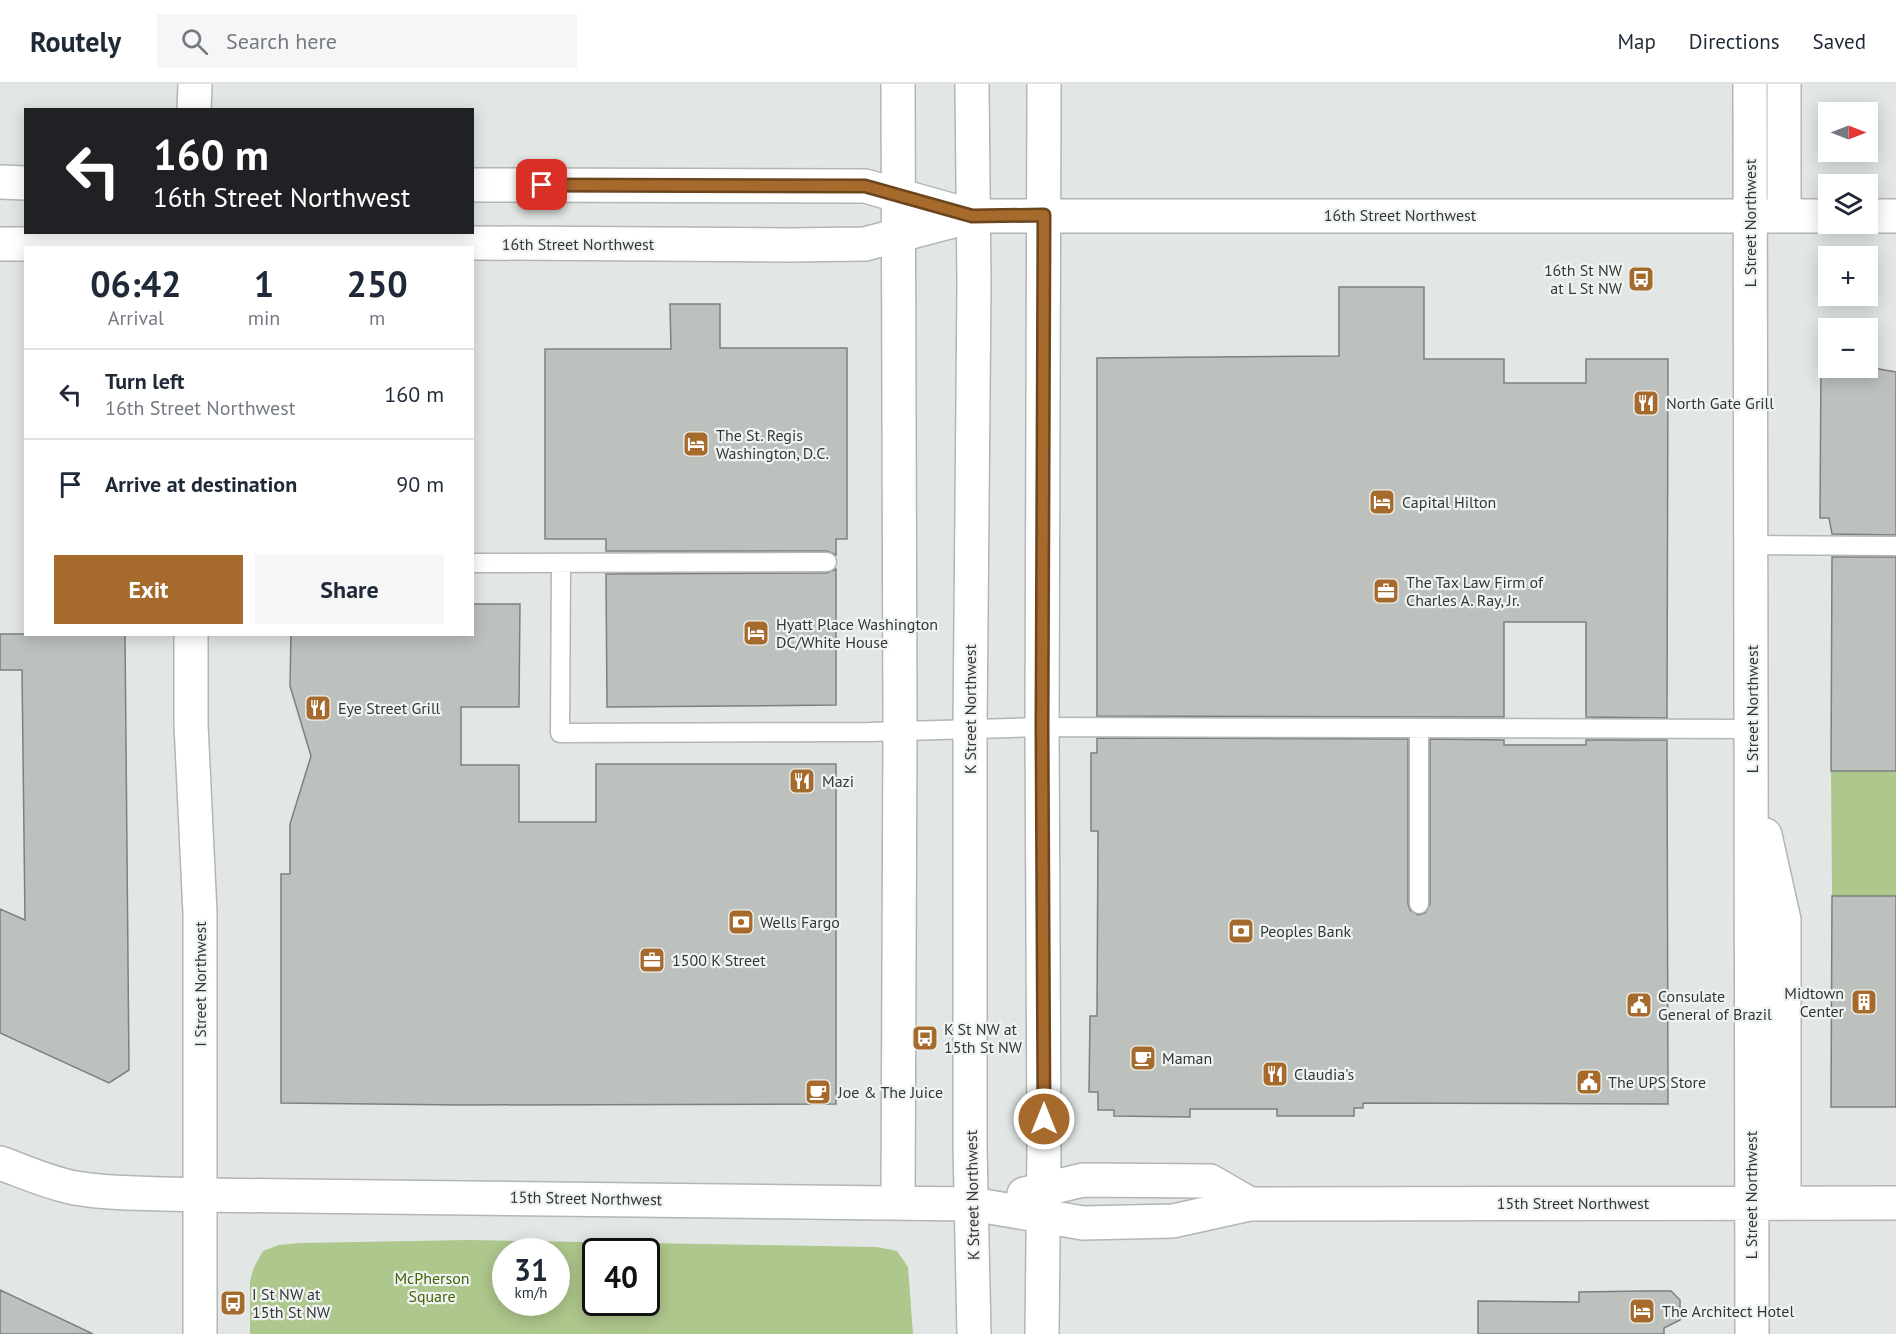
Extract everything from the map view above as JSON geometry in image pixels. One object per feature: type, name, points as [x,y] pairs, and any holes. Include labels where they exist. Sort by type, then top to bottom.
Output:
[{"type":"main road","points":[[194,108],[195,84]]},
{"type":"main road","points":[[898,84],[900,730],[898,1202]]},
{"type":"main road","name":"K Street Northwest","points":[[972,84],[974,285],[970,728],[974,1334]]},
{"type":"main road","points":[[1042,1334],[1044,84]]},
{"type":"main road","name":"L Street Northwest","points":[[1750,84],[1752,1334]]},
{"type":"main road","points":[[1784,84],[1784,216]]},
{"type":"main road","points":[[0,182],[24,183]]},
{"type":"main road","name":"16th Street Northwest","points":[[474,185],[865,186],[972,216]]},
{"type":"main road","name":"16th Street Northwest","points":[[0,244],[126,244],[192,240],[865,244],[972,216],[1818,216]]},
{"type":"main road","points":[[1878,216],[1896,216]]},
{"type":"main road","name":"I Street Northwest","points":[[191,636],[191,724],[200,913],[201,1334]]},
{"type":"main road","points":[[1752,777],[1784,920],[1784,1203]]},
{"type":"main road","name":"15th Street Northwest","points":[[0,1163],[50,1182],[76,1188],[201,1195],[1043,1202],[1083,1223],[1173,1221],[1250,1203],[1896,1203]]},
{"type":"lane","points":[[1752,545],[1896,546]]},
{"type":"lane","points":[[474,563],[827,562]]},
{"type":"lane","points":[[561,563],[560,733],[858,732],[1042,727],[1752,729]]},
{"type":"lane","points":[[1419,729],[1419,904]]},
{"type":"green space","points":[[1831,771],[1896,771],[1896,896],[1832,896]]},
{"type":"green space","name":"McPherson Square","points":[[492,1240],[492,1316],[570,1316],[570,1242],[582,1242],[582,1316],[660,1316],[660,1243],[877,1247],[897,1251],[908,1267],[913,1334],[250,1334],[250,1281],[254,1267],[263,1251],[279,1245]]},
{"type":"building","name":"Capital Hilton","points":[[1339,287],[1424,287],[1424,359],[1504,359],[1504,383],[1586,383],[1586,359],[1668,359],[1667,718],[1586,717],[1586,622],[1504,622],[1504,717],[1097,716],[1097,358],[1339,356]]},
{"type":"building","name":"The St. Regis Washington, D.C.","points":[[670,304],[720,304],[720,348],[847,348],[847,539],[836,539],[836,555],[827,551],[606,551],[606,539],[545,539],[545,349],[671,349]]},
{"type":"building","points":[[1878,369],[1896,372],[1896,535],[1832,534],[1829,518],[1820,518],[1821,378],[1878,378]]},
{"type":"building","points":[[1832,557],[1896,557],[1896,771],[1831,771]]},
{"type":"building","points":[[836,569],[836,705],[607,707],[606,574],[827,573]]},
{"type":"building","points":[[474,604],[520,604],[519,707],[461,707],[461,765],[519,765],[519,822],[596,822],[596,764],[836,764],[836,1104],[281,1103],[281,874],[290,874],[290,824],[311,756],[290,686],[291,636],[474,636]]},
{"type":"building","points":[[0,634],[125,636],[129,1070],[109,1083],[0,1033],[0,909],[25,920],[22,670],[0,670]]},
{"type":"building","points":[[1097,738],[1408,739],[1408,904],[1410,910],[1418,915],[1425,913],[1430,904],[1430,739],[1504,740],[1504,745],[1586,745],[1586,740],[1667,740],[1668,1104],[1363,1103],[1363,1108],[1354,1108],[1354,1116],[1277,1116],[1277,1109],[1190,1109],[1190,1117],[1114,1116],[1114,1110],[1098,1110],[1098,1092],[1089,1092],[1090,1016],[1097,1016],[1098,831],[1091,831],[1091,753],[1097,753]]},
{"type":"building","name":"Midtown Center","points":[[1832,896],[1896,896],[1896,1107],[1831,1107]]},
{"type":"building","points":[[0,1290],[93,1334],[0,1334]]},
{"type":"building","points":[[1671,1291],[1680,1300],[1680,1320],[1664,1328],[1664,1334],[1478,1334],[1478,1301],[1579,1302],[1579,1292]]},
{"type":"place","name":"16th St NW at L St NW","points":[[1641,279]]},
{"type":"place","name":"North Gate Grill","points":[[1646,403]]},
{"type":"place","name":"The St. Regis Washington, D.C.","points":[[696,444]]},
{"type":"place","name":"Capital Hilton","points":[[1382,502]]},
{"type":"place","name":"The Tax Law Firm of Charles A. Ray, Jr.","points":[[1386,591]]},
{"type":"place","name":"Hyatt Place Washington DC/White House","points":[[756,633]]},
{"type":"place","name":"Eye Street Grill","points":[[318,708]]},
{"type":"place","name":"Mazi","points":[[802,781]]},
{"type":"place","name":"Wells Fargo","points":[[741,922]]},
{"type":"place","name":"Peoples Bank","points":[[1241,931]]},
{"type":"place","name":"1500 K Street","points":[[652,960]]},
{"type":"place","name":"Midtown Center","points":[[1864,1002]]},
{"type":"place","name":"Consulate General of Brazil","points":[[1639,1005]]},
{"type":"place","name":"K St NW at 15th St NW","points":[[925,1038]]},
{"type":"place","name":"Maman","points":[[1143,1058]]},
{"type":"place","name":"Claudia's","points":[[1275,1074]]},
{"type":"place","name":"The UPS Store","points":[[1589,1082]]},
{"type":"place","name":"Joe & The Juice","points":[[818,1092]]},
{"type":"place","name":"I St NW at 15th St NW","points":[[233,1303]]},
{"type":"place","name":"The Architect Hotel","points":[[1642,1311]]},
{"type":"route","points":[[542,185],[865,186],[972,216],[1044,215],[1042,727],[1044,1119]]}]
